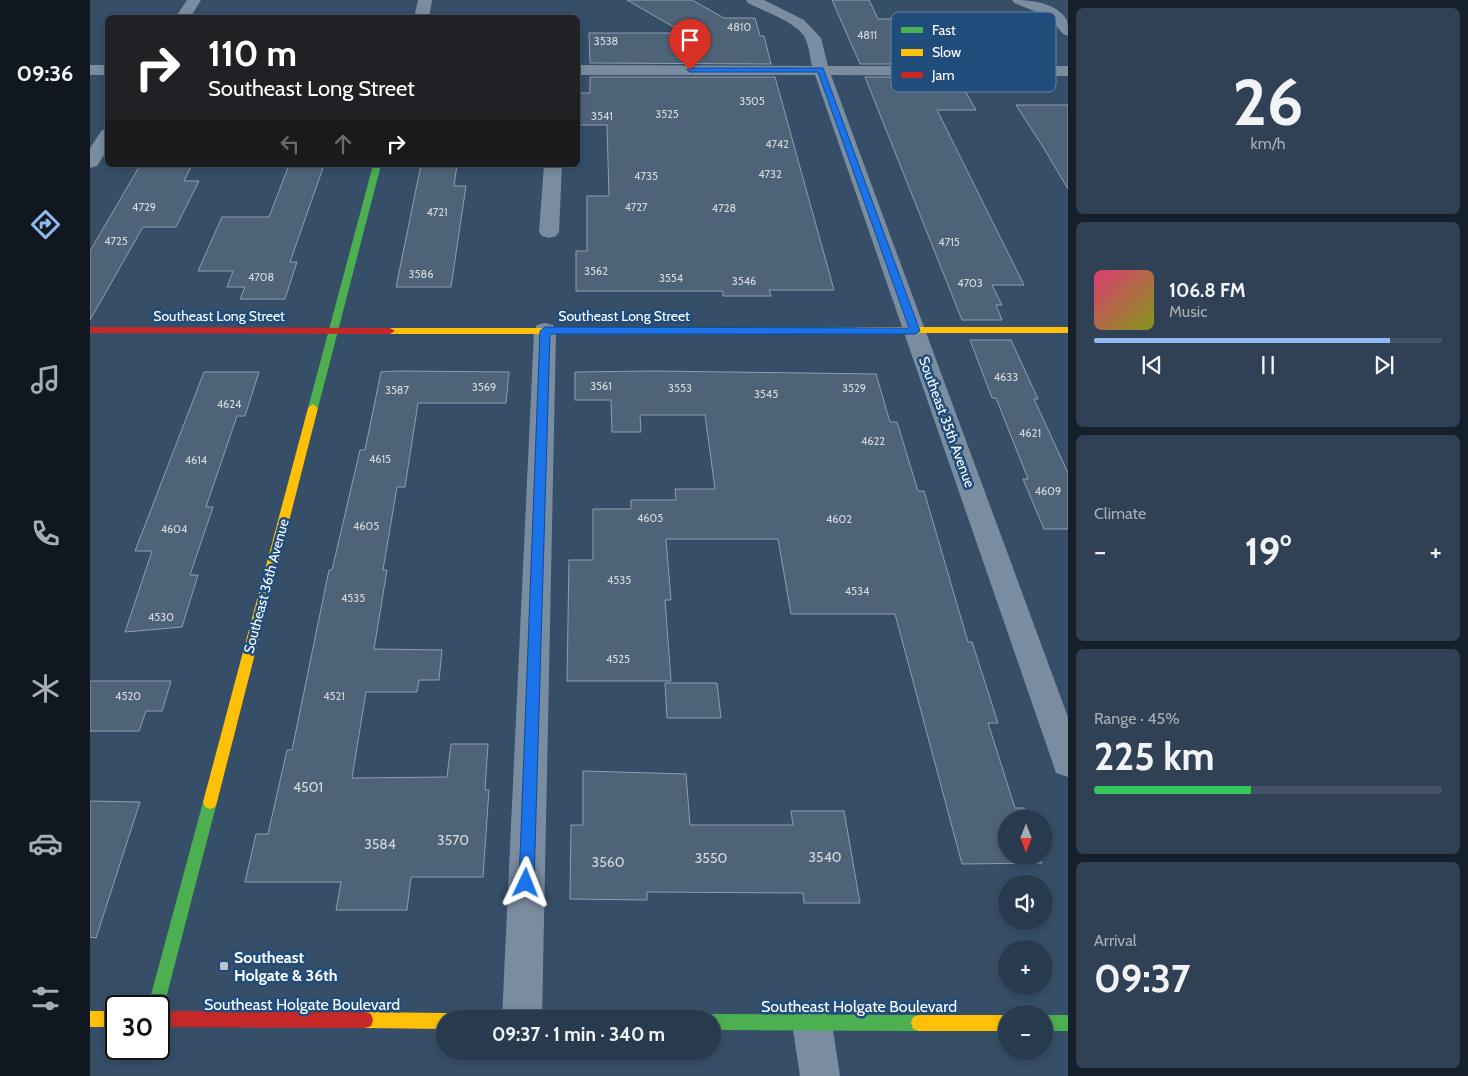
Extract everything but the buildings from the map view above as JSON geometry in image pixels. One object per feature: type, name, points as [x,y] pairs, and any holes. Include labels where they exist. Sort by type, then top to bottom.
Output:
[{"type":"street","points":[[184,15],[194,0]]},
{"type":"street","points":[[422,15],[425,0]]},
{"type":"street","name":"Southeast 35th Avenue","points":[[752,0],[799,23],[812,38],[821,70],[1068,761]]},
{"type":"street","points":[[1019,0],[1049,12]]},
{"type":"street","points":[[1056,16],[1068,31]]},
{"type":"street","points":[[90,70],[105,70]]},
{"type":"street","points":[[580,70],[891,70]]},
{"type":"street","points":[[90,162],[105,139]]},
{"type":"street","name":"Southeast 36th Avenue","points":[[159,995],[376,167]]},
{"type":"street","points":[[549,232],[553,167]]},
{"type":"street","name":"Southeast Long Street","points":[[90,330],[332,332],[1068,330]]},
{"type":"street","points":[[522,1010],[545,331]]},
{"type":"street","points":[[90,1019],[105,1019]]},
{"type":"street","name":"Southeast Holgate Boulevard","points":[[170,1019],[436,1021]]},
{"type":"street","name":"Southeast Holgate Boulevard","points":[[721,1022],[998,1023]]},
{"type":"street","points":[[812,1023],[820,1076]]},
{"type":"street","points":[[1053,1023],[1068,1023]]},
{"type":"traffic: fast","points":[[313,408],[376,167]]},
{"type":"traffic: fast","points":[[631,331],[857,330]]},
{"type":"traffic: fast","points":[[159,995],[210,802]]},
{"type":"traffic: fast","points":[[721,1022],[919,1023]]},
{"type":"traffic: fast","points":[[1053,1023],[1068,1023]]},
{"type":"traffic: slow","points":[[857,330],[1068,330]]},
{"type":"traffic: slow","points":[[390,331],[631,331]]},
{"type":"traffic: slow","points":[[210,802],[313,408]]},
{"type":"traffic: slow","points":[[90,1019],[105,1019]]},
{"type":"traffic: slow","points":[[365,1020],[436,1021]]},
{"type":"traffic: slow","points":[[919,1023],[998,1023]]},
{"type":"traffic: jam","points":[[90,330],[390,331]]},
{"type":"traffic: jam","points":[[170,1019],[365,1020]]},
{"type":"place","name":"Southeast Holgate & 36th","points":[[224,966]]},
{"type":"route","points":[[526,883],[545,331],[915,331],[821,70],[690,70]]}]
